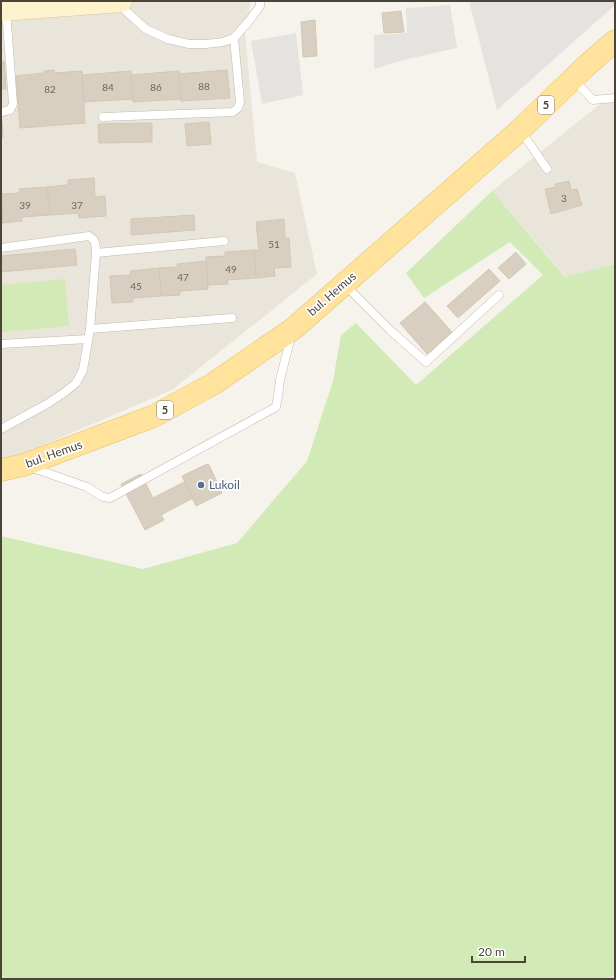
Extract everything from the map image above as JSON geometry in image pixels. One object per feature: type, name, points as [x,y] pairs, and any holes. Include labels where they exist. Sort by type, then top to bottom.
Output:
[{"type":"main road","points":[[4,10],[121,1]]},
{"type":"main road","name":"bul. Hemus","points":[[1,470],[24,465],[154,416],[213,384],[293,329],[520,130],[572,79],[615,41]]},
{"type":"lane","points":[[115,1],[146,29],[168,39],[189,44],[223,42],[234,38],[260,6],[260,1]]},
{"type":"lane","points":[[1,112],[10,110],[13,104],[4,10]]},
{"type":"lane","points":[[102,117],[233,112],[238,108],[240,102],[234,38]]},
{"type":"lane","points":[[572,79],[593,100],[615,98]]},
{"type":"lane","points":[[520,130],[547,169]]},
{"type":"lane","points":[[1,248],[89,236],[94,239],[96,243],[90,329],[83,370],[76,383],[48,404],[1,429]]},
{"type":"lane","points":[[96,253],[224,241]]},
{"type":"lane","points":[[344,283],[390,330],[426,362],[499,295]]},
{"type":"lane","points":[[90,329],[232,318]]},
{"type":"lane","points":[[24,465],[87,487],[103,498],[110,498],[276,407],[280,380],[293,329]]},
{"type":"lane","points":[[1,344],[88,339]]},
{"type":"shaded area","points":[[1,1],[251,1],[245,32],[257,162],[295,173],[317,274],[172,390],[34,449],[1,478]]},
{"type":"shaded area","points":[[469,1],[615,1],[615,5],[497,110]]},
{"type":"shaded area","points":[[450,5],[457,48],[403,60],[374,69],[374,35],[407,33],[406,8]]},
{"type":"shaded area","points":[[296,33],[303,95],[262,104],[251,41]]},
{"type":"shaded area","points":[[615,92],[615,264],[566,277],[492,191]]},
{"type":"green space","points":[[492,191],[565,277],[615,264],[615,979],[1,979],[1,536],[143,569],[237,543],[307,461],[333,381],[341,335],[356,323],[416,385],[543,275],[510,242],[424,298],[406,273]]},
{"type":"green space","points":[[65,279],[69,326],[1,332],[1,285]]},
{"type":"building","points":[[401,11],[404,32],[384,33],[382,13]]},
{"type":"building","points":[[315,20],[317,56],[303,57],[301,22]]},
{"type":"building","points":[[4,61],[6,89],[1,89],[1,62]]},
{"type":"building","points":[[54,70],[55,73],[82,71],[85,123],[20,128],[16,76],[44,73],[44,71]]},
{"type":"building","points":[[227,70],[230,98],[181,101],[179,74]]},
{"type":"building","points":[[131,71],[133,99],[84,102],[82,75]]},
{"type":"building","points":[[179,71],[181,99],[133,102],[131,75]]},
{"type":"building","points":[[2,121],[3,137],[1,137]]},
{"type":"building","points":[[209,122],[211,144],[187,146],[185,124]]},
{"type":"building","points":[[152,123],[152,142],[99,143],[98,124]]},
{"type":"building","points":[[94,178],[95,197],[105,196],[106,216],[79,218],[78,213],[50,215],[47,187],[68,185],[68,180]]},
{"type":"building","points":[[569,181],[571,190],[577,189],[582,205],[551,214],[545,189],[556,187],[555,184]]},
{"type":"building","points":[[47,187],[50,215],[22,217],[22,221],[3,223],[1,194],[20,193],[19,189]]},
{"type":"building","points":[[1,196],[3,223],[1,223]]},
{"type":"building","points":[[194,215],[195,230],[131,235],[131,219]]},
{"type":"building","points":[[284,219],[285,238],[289,238],[291,267],[274,268],[275,276],[256,278],[254,250],[259,250],[256,222]]},
{"type":"building","points":[[75,249],[77,265],[1,272],[1,256]]},
{"type":"building","points":[[254,250],[256,278],[227,280],[228,284],[208,285],[206,257],[225,256],[225,252]]},
{"type":"building","points":[[516,252],[526,264],[509,279],[498,268]]},
{"type":"building","points":[[206,261],[208,289],[180,291],[180,295],[161,296],[159,268],[178,267],[177,264]]},
{"type":"building","points":[[159,268],[161,296],[133,298],[133,302],[112,303],[110,276],[131,275],[130,271]]},
{"type":"building","points":[[489,269],[500,281],[458,318],[447,306]]},
{"type":"building","points":[[425,302],[452,332],[427,354],[400,323]]},
{"type":"building","points":[[207,464],[209,465],[222,493],[196,506],[182,476]]},
{"type":"building","points":[[141,474],[153,498],[184,482],[193,498],[161,515],[164,520],[145,530],[121,484]]},
{"type":"place","name":"Lukoil","points":[[201,485]]}]
